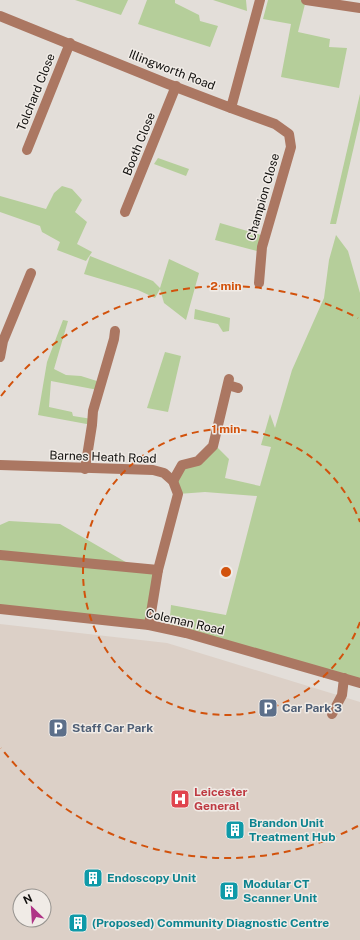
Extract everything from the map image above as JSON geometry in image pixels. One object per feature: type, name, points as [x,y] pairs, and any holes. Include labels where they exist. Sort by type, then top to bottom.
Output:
[{"type":"street","points":[[231,108],[260,0]]},
{"type":"street","points":[[306,0],[360,8]]},
{"type":"street","name":"Illingworth Road","points":[[0,16],[231,108]]},
{"type":"street","name":"Tolchard Close","points":[[27,150],[70,44]]},
{"type":"street","name":"Booth Close","points":[[125,212],[176,86]]},
{"type":"street","name":"Champion Close","points":[[231,108],[275,124],[289,134],[291,147],[262,247],[259,283]]},
{"type":"street","points":[[0,357],[3,341],[30,273]]},
{"type":"street","points":[[85,469],[92,425],[92,411],[114,339],[115,331]]},
{"type":"street","points":[[150,625],[158,570],[178,494],[173,481],[182,465],[198,461],[213,446],[232,384]]},
{"type":"street","name":"Barnes Heath Road","points":[[0,465],[85,469],[153,470],[164,473],[173,481]]},
{"type":"street","points":[[0,555],[158,570]]},
{"type":"street","name":"Coleman Road","points":[[0,609],[150,625],[186,633],[360,683]]},
{"type":"street","points":[[332,714],[342,695],[344,678]]},
{"type":"shaded area","name":"Leicester General","points":[[0,624],[167,643],[360,702],[360,940],[0,940]]},
{"type":"green space","points":[[75,0],[128,0],[121,15]]},
{"type":"green space","points":[[147,0],[175,0],[175,3],[199,15],[200,21],[218,26],[210,47],[138,24]]},
{"type":"green space","points":[[213,0],[246,0],[247,11]]},
{"type":"green space","points":[[268,0],[306,0],[298,32],[330,39],[329,47],[347,48],[339,88],[281,77],[291,24],[263,19]]},
{"type":"green space","points":[[360,94],[360,120],[336,224],[330,224]]},
{"type":"green space","points":[[158,158],[189,169],[186,176],[154,164]]},
{"type":"green space","points":[[62,186],[72,189],[82,200],[75,212],[87,222],[77,244],[92,252],[86,261],[57,250],[60,242],[42,232],[40,226],[0,212],[0,196],[46,209],[54,193]]},
{"type":"green space","points":[[220,223],[261,235],[257,251],[215,240]]},
{"type":"green space","points":[[336,235],[348,251],[360,293],[360,683],[169,629],[171,605],[226,615],[257,496],[205,492],[178,494],[173,481],[182,465],[197,461],[214,444],[229,459],[225,478],[260,486],[271,447],[261,445],[270,414],[275,428],[292,370],[324,298],[329,260]]},
{"type":"green space","points":[[90,256],[153,281],[160,288],[169,259],[199,273],[186,320],[164,303],[160,289],[155,298],[138,290],[84,274]]},
{"type":"green space","points":[[195,309],[230,318],[229,331],[223,332],[218,324],[194,319]]},
{"type":"green space","points":[[63,320],[68,321],[54,369],[66,375],[81,376],[100,382],[98,390],[51,381],[49,407],[72,412],[73,416],[92,419],[92,425],[38,415],[47,362]]},
{"type":"green space","points":[[165,352],[181,356],[168,412],[147,408]]},
{"type":"green space","points":[[9,521],[60,524],[136,568],[158,570],[149,625],[0,609],[0,525]]},
{"type":"place","name":"Car Park 3","points":[[268,708]]},
{"type":"place","name":"Staff Car Park","points":[[58,728]]},
{"type":"place","name":"Leicester General","points":[[180,799]]},
{"type":"place","name":"Brandon Unit Treatment Hub","points":[[235,830]]},
{"type":"place","name":"Endoscopy Unit","points":[[93,878]]},
{"type":"place","name":"Modular CT Scanner Unit","points":[[229,891]]},
{"type":"place","name":"(Proposed) Community Diagnostic Centre","points":[[78,923]]}]
